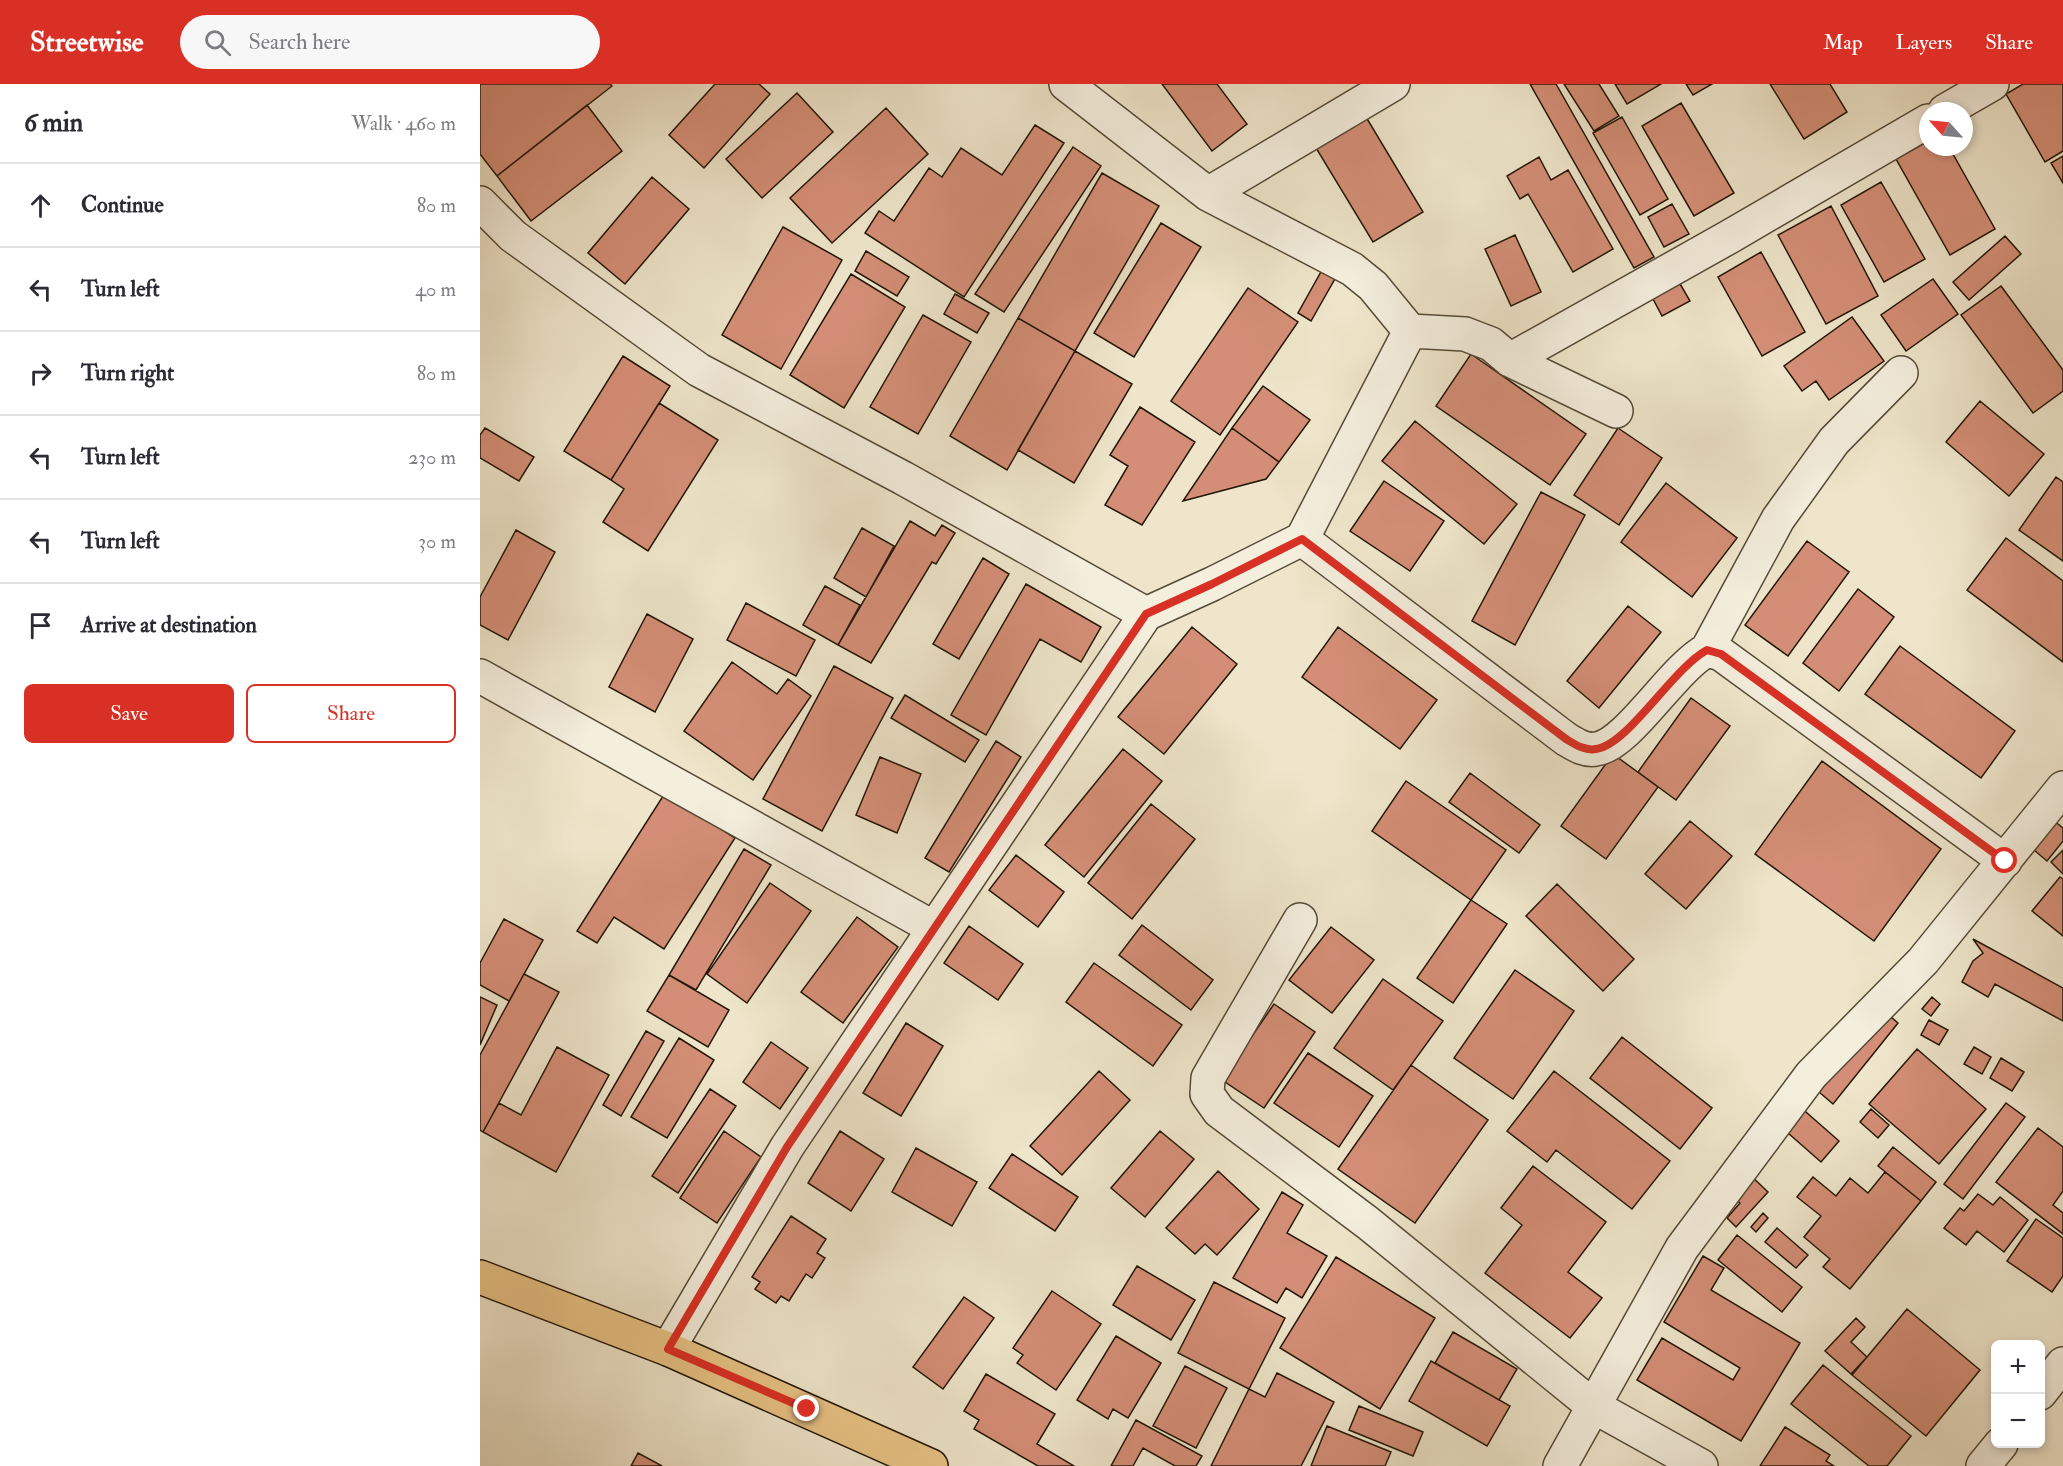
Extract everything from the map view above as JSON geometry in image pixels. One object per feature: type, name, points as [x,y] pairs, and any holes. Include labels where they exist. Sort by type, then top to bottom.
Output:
[{"type":"main road","points":[[480,1277],[668,1349],[931,1466]]},
{"type":"street","points":[[1066,84],[1208,194],[1352,269],[1373,286],[1410,331],[1464,334],[1491,344],[1510,360],[1617,411]]},
{"type":"street","points":[[1208,194],[1393,84]]},
{"type":"street","points":[[1961,102],[1992,84]]},
{"type":"street","points":[[1510,360],[1729,237],[1919,126]]},
{"type":"street","points":[[480,203],[513,236],[699,370],[903,478],[1146,614]]},
{"type":"street","points":[[668,1349],[787,1147],[934,927],[1062,742],[1146,614],[1302,539],[1410,331]]},
{"type":"street","points":[[1302,539],[1566,739],[1581,748],[1596,749],[1607,746],[1620,737],[1679,671],[1694,657],[1707,650],[1778,519],[1834,441],[1901,373]]},
{"type":"street","points":[[1707,650],[1721,654],[2005,861]]},
{"type":"street","points":[[480,676],[934,927]]},
{"type":"street","points":[[1560,1466],[1682,1248],[1811,1075],[1923,961],[2063,788]]},
{"type":"street","points":[[1300,920],[1208,1078],[1207,1094],[1219,1111],[1368,1223],[1593,1406],[1701,1466]]},
{"type":"street","points":[[2045,1387],[2063,1365]]},
{"type":"street","points":[[1983,1466],[1997,1448]]},
{"type":"building","points":[[480,84],[610,84],[612,86],[497,176],[480,154]]},
{"type":"building","points":[[715,84],[759,84],[770,94],[704,168],[669,135]]},
{"type":"building","points":[[1162,84],[1217,84],[1247,124],[1212,151]]},
{"type":"building","points":[[1530,84],[1556,84],[1654,257],[1634,268]]},
{"type":"building","points":[[1564,84],[1599,84],[1619,116],[1594,131]]},
{"type":"building","points":[[1615,84],[1661,84],[1627,104]]},
{"type":"building","points":[[1686,84],[1712,84],[1693,95]]},
{"type":"building","points":[[1770,84],[1830,84],[1847,112],[1804,139]]},
{"type":"building","points":[[2023,84],[2063,84],[2063,151],[2045,162],[2006,94]]},
{"type":"building","points":[[797,93],[833,132],[762,198],[726,159]]},
{"type":"building","points":[[1681,103],[1734,193],[1694,216],[1642,126]]},
{"type":"building","points":[[587,105],[622,151],[531,221],[497,176]]},
{"type":"building","points":[[1360,107],[1423,212],[1373,242],[1310,138]]},
{"type":"building","points":[[886,108],[928,154],[832,243],[790,198]]},
{"type":"building","points":[[1622,117],[1668,199],[1640,215],[1593,133]]},
{"type":"building","points":[[1035,125],[1064,143],[964,297],[865,233],[879,211],[894,221],[929,168],[942,177],[961,148],[1002,175]]},
{"type":"building","points":[[1919,146],[1919,156],[1954,156],[1995,229],[1950,255],[1896,159]]},
{"type":"building","points":[[1073,147],[1101,166],[1004,312],[975,294]]},
{"type":"building","points":[[2063,156],[2063,183],[2051,163]]},
{"type":"building","points":[[1539,157],[1551,180],[1568,170],[1613,249],[1573,272],[1528,194],[1520,199],[1507,176]]},
{"type":"building","points":[[1102,173],[1159,206],[1075,351],[1018,318]]},
{"type":"building","points":[[652,177],[689,209],[625,284],[588,253]]},
{"type":"building","points":[[1881,182],[1925,259],[1884,282],[1841,205]]},
{"type":"building","points":[[1672,204],[1689,234],[1664,247],[1648,217]]},
{"type":"building","points":[[1831,206],[1878,296],[1826,324],[1778,235]]},
{"type":"building","points":[[1161,223],[1201,247],[1134,357],[1094,333]]},
{"type":"building","points":[[783,227],[842,260],[781,369],[722,335]]},
{"type":"building","points":[[1515,235],[1541,292],[1511,306],[1485,249]]},
{"type":"building","points":[[2005,236],[2021,254],[1969,300],[1953,282]]},
{"type":"building","points":[[866,251],[909,277],[897,296],[855,271]]},
{"type":"building","points":[[1761,252],[1805,332],[1762,356],[1718,277]]},
{"type":"building","points":[[1322,270],[1336,277],[1311,321],[1298,313]]},
{"type":"building","points":[[851,274],[905,307],[844,408],[790,375]]},
{"type":"building","points":[[1933,279],[1958,314],[1906,351],[1881,315]]},
{"type":"building","points":[[1679,282],[1690,301],[1662,316],[1652,297]]},
{"type":"building","points":[[2001,286],[2063,370],[2063,391],[2033,413],[1961,315]]},
{"type":"building","points":[[1248,288],[1298,322],[1220,435],[1171,401]]},
{"type":"building","points":[[955,294],[989,313],[977,333],[944,314]]},
{"type":"building","points":[[923,315],[971,342],[918,434],[870,407]]},
{"type":"building","points":[[1852,317],[1884,361],[1829,400],[1816,381],[1802,391],[1784,366]]},
{"type":"building","points":[[1018,318],[1075,351],[1007,470],[950,436]]},
{"type":"building","points":[[1075,351],[1132,384],[1074,483],[1018,450]]},
{"type":"building","points":[[1471,354],[1586,434],[1550,485],[1436,406]]},
{"type":"building","points":[[623,356],[670,386],[611,480],[564,451]]},
{"type":"building","points":[[1263,386],[1310,420],[1279,462],[1232,428]]},
{"type":"building","points":[[1980,401],[2044,454],[2009,496],[1946,442]]},
{"type":"building","points":[[659,403],[718,440],[648,551],[603,522],[624,489],[611,480]]},
{"type":"building","points":[[1140,407],[1195,442],[1142,525],[1105,505],[1128,466],[1110,455]]},
{"type":"building","points":[[1415,421],[1517,504],[1484,544],[1382,461]]},
{"type":"building","points":[[485,428],[534,457],[519,481],[480,458],[480,435]]},
{"type":"building","points":[[1232,428],[1279,462],[1266,479],[1183,501]]},
{"type":"building","points":[[1618,428],[1662,458],[1619,525],[1574,495]]},
{"type":"building","points":[[2056,477],[2063,482],[2063,561],[2019,530]]},
{"type":"building","points":[[1384,481],[1444,521],[1410,571],[1350,531]]},
{"type":"building","points":[[1666,483],[1737,538],[1692,597],[1621,542]]},
{"type":"building","points":[[1541,492],[1585,515],[1515,645],[1472,621]]},
{"type":"building","points":[[910,521],[935,536],[942,525],[955,533],[936,564],[932,562],[871,663],[838,645]]},
{"type":"building","points":[[862,528],[894,546],[866,597],[834,578]]},
{"type":"building","points":[[516,530],[555,552],[508,640],[480,625],[480,597]]},
{"type":"building","points":[[2006,538],[2063,581],[2063,662],[1967,590]]},
{"type":"building","points":[[1807,541],[1849,572],[1788,656],[1745,625]]},
{"type":"building","points":[[983,558],[1009,574],[959,659],[933,644]]},
{"type":"building","points":[[1026,584],[1101,627],[1081,662],[1040,639],[986,735],[951,715]]},
{"type":"building","points":[[825,586],[860,605],[838,645],[803,625]]},
{"type":"building","points":[[1858,589],[1894,617],[1839,691],[1803,663]]},
{"type":"building","points":[[746,603],[815,640],[796,676],[727,640]]},
{"type":"building","points":[[1628,606],[1661,632],[1599,708],[1567,681]]},
{"type":"building","points":[[647,614],[693,639],[655,712],[609,687]]},
{"type":"building","points":[[1192,627],[1237,664],[1164,754],[1118,717]]},
{"type":"building","points":[[1338,627],[1437,700],[1400,749],[1302,677]]},
{"type":"building","points":[[1900,646],[2015,731],[1981,778],[1865,694]]},
{"type":"building","points":[[732,662],[777,694],[788,679],[811,696],[753,780],[684,731]]},
{"type":"building","points":[[834,666],[893,698],[822,831],[763,799]]},
{"type":"building","points":[[905,695],[979,740],[965,762],[891,718]]},
{"type":"building","points":[[1691,698],[1730,726],[1676,800],[1638,772]]},
{"type":"building","points":[[996,741],[1021,757],[949,872],[925,858]]},
{"type":"building","points":[[1123,749],[1162,781],[1084,877],[1045,845]]},
{"type":"building","points":[[1613,754],[1658,787],[1606,859],[1561,826]]},
{"type":"building","points":[[880,757],[921,774],[897,833],[856,815]]},
{"type":"building","points":[[1822,761],[1941,849],[1874,941],[1755,854]]},
{"type":"building","points":[[1470,773],[1540,825],[1519,853],[1449,802]]},
{"type":"building","points":[[1406,781],[1506,850],[1471,900],[1372,831]]},
{"type":"building","points":[[665,793],[735,838],[664,949],[614,917],[597,943],[577,931]]},
{"type":"building","points":[[1151,804],[1195,839],[1132,919],[1088,883]]},
{"type":"building","points":[[2049,817],[2063,828],[2063,841],[2047,861],[2028,845]]},
{"type":"building","points":[[1690,821],[1732,856],[1686,909],[1645,874]]},
{"type":"building","points":[[744,849],[771,865],[696,990],[669,975]]},
{"type":"building","points":[[2063,850],[2063,874],[2051,862]]},
{"type":"building","points":[[1016,855],[1064,892],[1038,927],[989,890]]},
{"type":"building","points":[[2060,877],[2063,879],[2063,936],[2032,911]]},
{"type":"building","points":[[770,883],[811,911],[747,1003],[707,974]]},
{"type":"building","points":[[1557,884],[1634,959],[1603,991],[1526,916]]},
{"type":"building","points":[[1471,900],[1507,924],[1453,1003],[1417,978]]},
{"type":"building","points":[[857,917],[898,947],[843,1023],[801,992]]},
{"type":"building","points":[[504,919],[543,940],[509,1001],[480,985],[480,963]]},
{"type":"building","points":[[1142,925],[1213,980],[1191,1010],[1119,955]]},
{"type":"building","points":[[969,926],[1023,964],[998,1000],[944,963]]},
{"type":"building","points":[[1331,927],[1374,960],[1332,1013],[1289,980]]},
{"type":"building","points":[[1973,939],[2063,988],[2063,1021],[1995,984],[1988,997],[1962,982],[1973,961],[1983,953]]},
{"type":"building","points":[[1094,963],[1182,1025],[1153,1066],[1066,1002]]},
{"type":"building","points":[[1515,970],[1574,1011],[1513,1099],[1454,1058]]},
{"type":"building","points":[[524,974],[559,992],[483,1132],[480,1130],[480,1055]]},
{"type":"building","points":[[669,975],[729,1010],[708,1047],[647,1011]]},
{"type":"building","points":[[1383,979],[1443,1021],[1393,1090],[1334,1048]]},
{"type":"building","points":[[480,997],[497,1005],[480,1045]]},
{"type":"building","points":[[1932,997],[1940,1004],[1931,1016],[1922,1009]]},
{"type":"building","points":[[1274,1004],[1315,1032],[1264,1108],[1222,1080]]},
{"type":"building","points":[[1884,1011],[1898,1023],[1833,1104],[1819,1092]]},
{"type":"building","points":[[1929,1020],[1948,1030],[1939,1045],[1921,1035]]},
{"type":"building","points":[[906,1023],[943,1046],[901,1116],[863,1093]]},
{"type":"building","points":[[646,1031],[664,1041],[621,1116],[603,1105]]},
{"type":"building","points":[[1622,1037],[1712,1108],[1680,1149],[1590,1078]]},
{"type":"building","points":[[679,1038],[714,1060],[667,1138],[631,1117]]},
{"type":"building","points":[[771,1042],[808,1068],[780,1109],[743,1082]]},
{"type":"building","points":[[557,1047],[609,1075],[556,1172],[483,1132],[499,1103],[521,1115]]},
{"type":"building","points":[[1974,1047],[1991,1057],[1982,1074],[1964,1064]]},
{"type":"building","points":[[1917,1049],[1986,1109],[1939,1164],[1869,1104]]},
{"type":"building","points":[[1308,1053],[1373,1096],[1339,1147],[1274,1103]]},
{"type":"building","points":[[2001,1058],[2024,1072],[2012,1091],[1990,1078]]},
{"type":"building","points":[[1411,1065],[1488,1120],[1415,1223],[1338,1169]]},
{"type":"building","points":[[1099,1071],[1130,1100],[1062,1175],[1030,1146]]},
{"type":"building","points":[[1554,1071],[1670,1161],[1632,1209],[1556,1150],[1547,1162],[1507,1131]]},
{"type":"building","points":[[710,1089],[736,1106],[678,1193],[652,1176]]},
{"type":"building","points":[[2006,1103],[2025,1117],[1963,1199],[1944,1184]]},
{"type":"building","points":[[1798,1105],[1839,1141],[1821,1162],[1780,1126]]},
{"type":"building","points":[[1871,1109],[1889,1125],[1878,1138],[1860,1122]]},
{"type":"building","points":[[2038,1128],[2063,1147],[2063,1191],[2053,1205],[2063,1213],[2063,1234],[1996,1182]]},
{"type":"building","points":[[724,1131],[761,1157],[717,1223],[680,1198]]},
{"type":"building","points":[[840,1131],[884,1159],[851,1211],[808,1183]]},
{"type":"building","points":[[1160,1131],[1194,1159],[1145,1217],[1111,1188]]},
{"type":"building","points":[[1893,1147],[1936,1182],[1921,1201],[1878,1166]]},
{"type":"building","points":[[916,1148],[977,1182],[952,1226],[892,1192]]},
{"type":"building","points":[[1012,1154],[1078,1197],[1055,1231],[989,1188]]},
{"type":"building","points":[[1533,1166],[1606,1222],[1568,1272],[1602,1298],[1570,1338],[1485,1273],[1522,1225],[1501,1208]]},
{"type":"building","points":[[1218,1171],[1259,1209],[1217,1255],[1205,1244],[1195,1254],[1166,1228]]},
{"type":"building","points":[[1885,1172],[1921,1201],[1850,1289],[1823,1267],[1830,1259],[1804,1237],[1821,1216],[1797,1197],[1813,1177],[1836,1196],[1850,1178],[1868,1193]]},
{"type":"building","points":[[1749,1174],[1768,1192],[1736,1227],[1727,1218],[1740,1203],[1730,1194]]},
{"type":"building","points":[[1282,1192],[1303,1205],[1287,1233],[1327,1256],[1302,1298],[1286,1288],[1277,1303],[1233,1278]]},
{"type":"building","points":[[1978,1194],[1993,1205],[2000,1197],[2028,1220],[2004,1252],[1977,1231],[1966,1245],[1944,1228],[1960,1208],[1964,1211]]},
{"type":"building","points":[[1763,1213],[1768,1218],[1756,1232],[1751,1227]]},
{"type":"building","points":[[791,1216],[826,1239],[817,1253],[825,1258],[812,1278],[806,1274],[789,1301],[781,1296],[776,1303],[755,1289],[760,1282],[752,1277]]},
{"type":"building","points":[[2036,1219],[2063,1238],[2063,1276],[2052,1292],[2007,1261]]},
{"type":"building","points":[[1777,1228],[1808,1255],[1796,1268],[1765,1242]]},
{"type":"building","points":[[1737,1235],[1802,1287],[1782,1312],[1718,1260]]},
{"type":"building","points":[[1703,1256],[1724,1268],[1711,1290],[1800,1343],[1741,1441],[1637,1380],[1662,1338],[1733,1380],[1740,1368],[1664,1322]]},
{"type":"building","points":[[1336,1257],[1435,1318],[1380,1409],[1280,1348]]},
{"type":"building","points":[[1137,1266],[1195,1300],[1171,1340],[1113,1305]]},
{"type":"building","points":[[1214,1282],[1285,1318],[1249,1389],[1178,1353]]},
{"type":"building","points":[[1052,1291],[1101,1324],[1056,1390],[1017,1363],[1023,1355],[1013,1348]]},
{"type":"building","points":[[964,1297],[994,1318],[943,1389],[913,1367]]},
{"type":"building","points":[[1907,1309],[1980,1370],[1926,1436],[1852,1375]]},
{"type":"building","points":[[1856,1318],[1865,1327],[1851,1342],[1867,1357],[1851,1374],[1825,1351]]},
{"type":"building","points":[[1453,1332],[1517,1369],[1499,1400],[1435,1363]]},
{"type":"building","points":[[1116,1336],[1161,1363],[1128,1418],[1113,1409],[1108,1419],[1077,1400]]},
{"type":"building","points":[[1431,1361],[1510,1406],[1487,1446],[1409,1401]]},
{"type":"building","points":[[1823,1365],[1911,1436],[1887,1466],[1869,1466],[1791,1404]]},
{"type":"building","points":[[1185,1366],[1227,1388],[1196,1448],[1153,1426]]},
{"type":"building","points":[[1277,1373],[1334,1402],[1301,1466],[1211,1466],[1249,1389],[1265,1397]]},
{"type":"building","points":[[986,1374],[1055,1414],[1037,1444],[1074,1466],[1038,1466],[974,1429],[979,1420],[964,1411]]},
{"type":"building","points":[[1359,1406],[1423,1432],[1413,1456],[1349,1430]]},
{"type":"building","points":[[1136,1420],[1202,1456],[1196,1466],[1175,1466],[1143,1448],[1133,1466],[1111,1466]]},
{"type":"building","points":[[1327,1426],[1391,1452],[1385,1466],[1311,1466]]},
{"type":"building","points":[[1785,1427],[1830,1455],[1826,1461],[1834,1466],[1760,1466]]},
{"type":"building","points":[[638,1453],[662,1466],[631,1466]]},
{"type":"route","points":[[807,1409],[668,1349],[787,1147],[934,927],[1062,742],[1146,614],[1302,539],[1581,748],[1596,749],[1607,746],[1620,737],[1679,671],[1694,657],[1707,650],[1721,654],[2005,861]]}]
